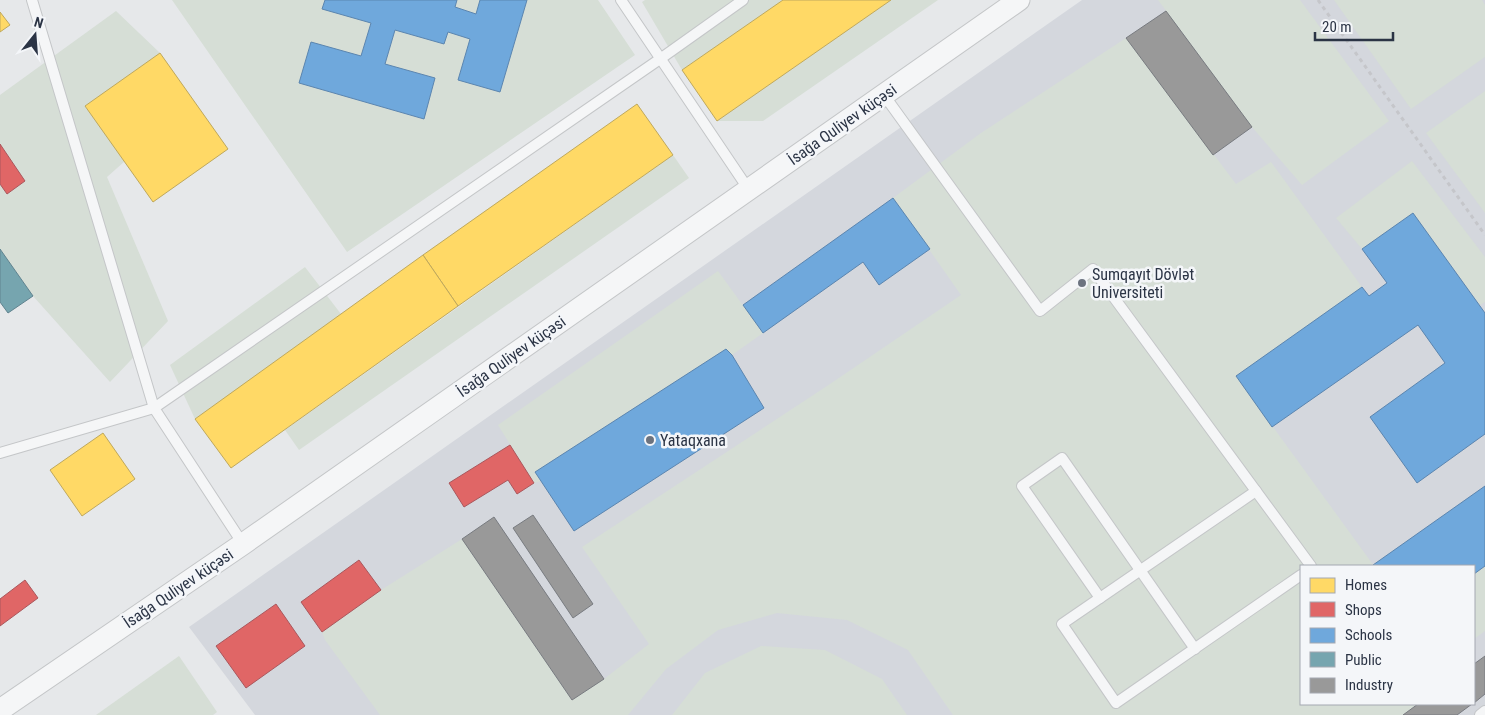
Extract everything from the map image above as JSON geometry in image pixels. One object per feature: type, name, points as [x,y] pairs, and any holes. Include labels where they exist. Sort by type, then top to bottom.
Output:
[{"type":"street","name":"İsağa Quliyev küçəsi","points":[[0,710],[243,544],[1019,0]]},
{"type":"lane","points":[[32,0],[154,408],[243,544]]},
{"type":"lane","points":[[621,0],[749,190]]},
{"type":"lane","points":[[0,453],[154,408],[743,0]]},
{"type":"lane","points":[[884,95],[1040,311],[1093,268],[1310,565]]},
{"type":"lane","points":[[1100,598],[1022,486],[1062,458],[1195,648]]},
{"type":"lane","points":[[1256,491],[1062,624],[1116,703],[1300,576]]},
{"type":"lane","points":[[1480,715],[1485,711]]},
{"type":"path","points":[[1318,0],[1485,235]]},
{"type":"shaded area","points":[[172,0],[325,0],[371,23],[361,56],[300,83],[423,119],[435,78],[385,64],[395,30],[444,44],[448,32],[470,39],[459,80],[500,92],[527,0],[598,0],[635,55],[347,252]]},
{"type":"shaded area","points":[[457,0],[480,0],[476,14],[455,7]]},
{"type":"shaded area","points":[[645,0],[783,0],[682,70],[642,2]]},
{"type":"shaded area","points":[[891,0],[938,0],[763,121],[717,121]]},
{"type":"shaded area","name":"Sumqayıt Dövlət Universiteti","points":[[1082,0],[1485,0],[1485,715],[255,715],[189,627]]},
{"type":"shaded area","points":[[1158,0],[1300,0],[1389,121],[1302,185],[1252,127]]},
{"type":"shaded area","points":[[1334,0],[1482,0],[1485,5],[1485,57],[1411,109]]},
{"type":"shaded area","points":[[116,11],[160,53],[85,106],[125,161],[107,177],[168,321],[110,382],[33,296],[0,249],[0,184],[7,194],[25,181],[0,144],[0,95]]},
{"type":"shaded area","points":[[1126,38],[1236,184],[1271,162],[1362,287],[1236,376],[1373,565],[1300,565],[1300,705],[1417,705],[1403,715],[953,715],[908,650],[847,620],[777,613],[718,630],[666,669],[628,715],[380,715],[325,640],[322,632],[381,590],[462,539],[572,700],[604,679],[649,644],[582,547],[830,384],[961,295],[893,198],[981,133]]},
{"type":"shaded area","points":[[1485,91],[1485,213],[1426,133]]},
{"type":"shaded area","points":[[673,155],[689,178],[299,450],[285,430]]},
{"type":"shaded area","points":[[1412,161],[1485,257],[1485,302],[1480,305],[1413,213],[1362,249],[1336,218]]},
{"type":"shaded area","points":[[305,267],[341,314],[195,419],[170,365]]},
{"type":"shaded area","points":[[718,271],[763,333],[732,355],[726,349],[535,472],[541,481],[534,483],[498,425]]},
{"type":"shaded area","points":[[1485,566],[1485,631],[1475,638],[1475,573]]},
{"type":"shaded area","points":[[761,646],[825,650],[882,679],[907,715],[672,715],[705,673]]},
{"type":"shaded area","points":[[179,656],[217,712],[213,715],[96,715]]},
{"type":"building: Homes","points":[[783,0],[891,0],[717,121],[682,70]]},
{"type":"building: Homes","points":[[0,12],[10,25],[0,32]]},
{"type":"building: Homes","points":[[160,53],[228,149],[153,202],[85,106]]},
{"type":"building: Homes","points":[[637,104],[673,155],[458,306],[423,255]]},
{"type":"building: Homes","points":[[423,255],[458,306],[231,468],[195,419]]},
{"type":"building: Homes","points":[[103,433],[135,479],[82,516],[50,470]]},
{"type":"building: Shops","points":[[0,144],[25,181],[7,194],[0,184]]},
{"type":"building: Shops","points":[[510,445],[534,483],[517,494],[508,480],[464,507],[449,483]]},
{"type":"building: Shops","points":[[359,560],[381,590],[322,632],[301,602]]},
{"type":"building: Shops","points":[[25,580],[38,598],[0,626],[0,599]]},
{"type":"building: Shops","points":[[276,604],[305,646],[246,688],[216,646]]},
{"type":"building: Schools","points":[[325,0],[457,0],[455,7],[476,14],[480,0],[527,0],[500,92],[458,80],[470,39],[448,32],[444,44],[395,30],[385,64],[435,78],[424,119],[299,83],[311,42],[361,56],[371,23],[322,9]]},
{"type":"building: Schools","points":[[893,198],[930,249],[879,285],[863,262],[763,333],[743,305]]},
{"type":"building: Schools","points":[[1413,213],[1485,313],[1485,434],[1417,483],[1370,417],[1445,363],[1418,325],[1272,427],[1236,376],[1362,287],[1369,296],[1387,283],[1362,249]]},
{"type":"building: Schools","name":"Yataqxana","points":[[726,349],[732,355],[764,408],[574,531],[535,472]]},
{"type":"building: Schools","points":[[1485,486],[1485,566],[1475,573],[1475,565],[1373,565]]},
{"type":"building: Public","points":[[0,249],[33,296],[8,313],[0,302]]},
{"type":"building: Industry","points":[[1166,11],[1252,127],[1213,155],[1126,38]]},
{"type":"building: Industry","points":[[533,515],[593,604],[573,618],[513,528]]},
{"type":"building: Industry","points":[[494,517],[604,679],[572,700],[462,539]]},
{"type":"building: Industry","points":[[1485,656],[1485,694],[1475,702],[1475,663]]},
{"type":"building: Industry","points":[[1417,705],[1471,705],[1457,715],[1403,715]]},
{"type":"place","name":"Sumqayıt Dövlət Universiteti","points":[[1082,283]]},
{"type":"place","name":"Yataqxana","points":[[650,440]]}]
